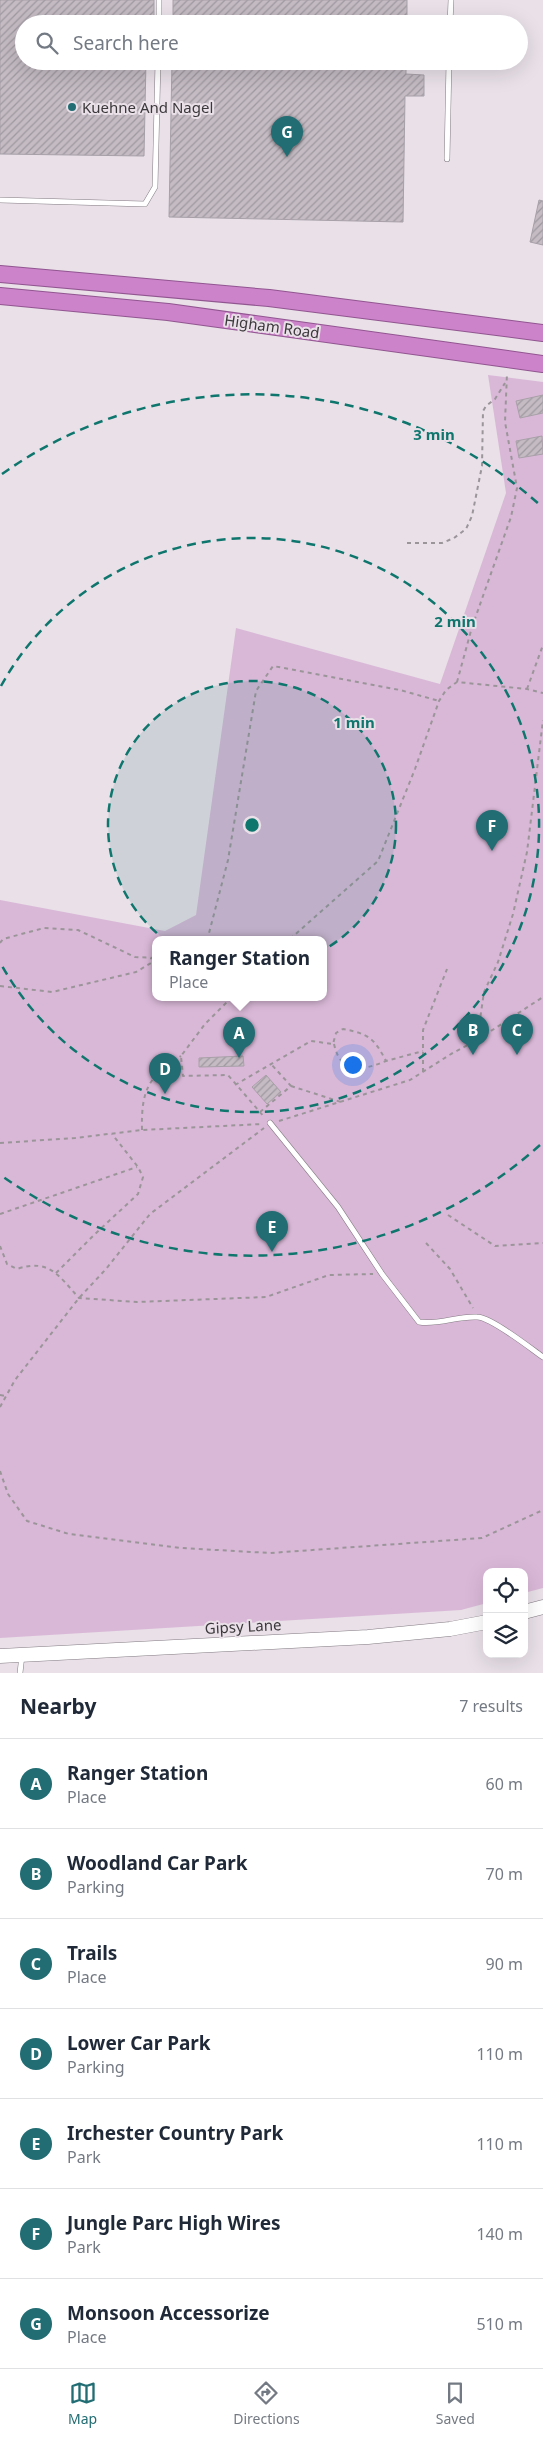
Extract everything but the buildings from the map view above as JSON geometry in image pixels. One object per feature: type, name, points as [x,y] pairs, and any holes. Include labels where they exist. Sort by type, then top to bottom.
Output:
[{"type":"highway","name":"Higham Road","points":[[0,274],[269,298],[543,332]]},
{"type":"highway","name":"Higham Road","points":[[0,296],[168,312],[543,364]]},
{"type":"main road","points":[[528,1611],[543,1607]]},
{"type":"main road","name":"Gipsy Lane","points":[[0,1656],[377,1636],[483,1623]]},
{"type":"lane","points":[[159,0],[159,15]]},
{"type":"lane","points":[[450,15],[451,0]]},
{"type":"lane","points":[[0,200],[145,204],[156,187],[158,70]]},
{"type":"lane","points":[[447,159],[449,70]]},
{"type":"lane","points":[[270,1123],[338,1207],[382,1274],[419,1322],[433,1324],[479,1316],[501,1328],[543,1357]]},
{"type":"lane","points":[[20,1673],[22,1654]]},
{"type":"path","points":[[293,936],[378,861],[416,769],[439,701],[446,690],[457,682],[472,627],[511,517],[517,488],[505,422],[505,383],[510,360]]},
{"type":"path","points":[[407,543],[442,542],[454,538],[466,529],[472,516],[482,466],[483,411],[505,383]]},
{"type":"path","points":[[527,688],[543,645]]},
{"type":"path","points":[[208,936],[228,860],[256,691],[273,666],[400,690],[439,701]]},
{"type":"path","points":[[457,682],[527,688],[543,693]]},
{"type":"path","points":[[477,1040],[484,992],[498,962],[513,914],[527,852],[543,720]]},
{"type":"path","points":[[0,943],[1,939],[44,928],[78,930],[135,957],[151,958],[151,962],[136,972],[52,992],[0,986]]},
{"type":"path","points":[[423,1072],[424,1030],[448,969]]},
{"type":"path","points":[[0,1143],[142,1130],[270,1123],[410,1080],[477,1040],[543,997]]},
{"type":"path","points":[[142,1130],[142,1107],[146,1090],[161,1068],[181,1056],[206,1024],[228,1001]]},
{"type":"path","points":[[386,1061],[376,1041],[361,1032],[343,1029],[336,1033],[333,1044],[338,1059],[342,1064],[350,1068],[376,1065],[424,1051]]},
{"type":"path","points":[[236,1084],[311,1041],[333,1044]]},
{"type":"path","points":[[181,1056],[183,1076],[228,1075],[270,1123]]},
{"type":"path","points":[[271,1064],[291,1086],[343,1102]]},
{"type":"path","points":[[260,1112],[291,1086]]},
{"type":"path","points":[[0,1407],[14,1380],[79,1298],[106,1269],[150,1214],[270,1123]]},
{"type":"path","points":[[56,1273],[138,1194],[143,1177],[138,1167],[112,1134]]},
{"type":"path","points":[[0,1214],[138,1167]]},
{"type":"path","points":[[448,1215],[495,1246],[543,1243]]},
{"type":"path","points":[[426,1242],[450,1270],[479,1316]]},
{"type":"path","points":[[0,1246],[7,1264],[17,1269],[30,1265],[41,1265],[56,1273],[79,1298],[137,1302],[266,1297],[329,1276],[382,1274]]},
{"type":"path","points":[[0,1395],[6,1396]]},
{"type":"path","points":[[0,1471],[8,1494],[27,1521],[69,1534],[181,1548],[270,1553],[482,1538],[543,1510]]},
{"type":"shaded area","points":[[488,375],[543,382],[543,1588],[528,1592],[528,1568],[483,1568],[483,1604],[461,1610],[0,1638],[0,900],[165,931],[196,915],[236,628],[440,684],[506,493]]},
{"type":"place","name":"Kuehne And Nagel","points":[[72,107]]},
{"type":"place","name":"Monsoon Accessorize","points":[[287,157]]},
{"type":"place","name":"Jungle Parc High Wires","points":[[492,851]]},
{"type":"place","name":"Woodland Car Park","points":[[473,1055]]},
{"type":"place","name":"Trails","points":[[517,1055]]},
{"type":"place","name":"Ranger Station","points":[[239,1058]]},
{"type":"place","name":"Lower Car Park","points":[[165,1094]]},
{"type":"place","name":"Irchester Country Park","points":[[272,1252]]}]
